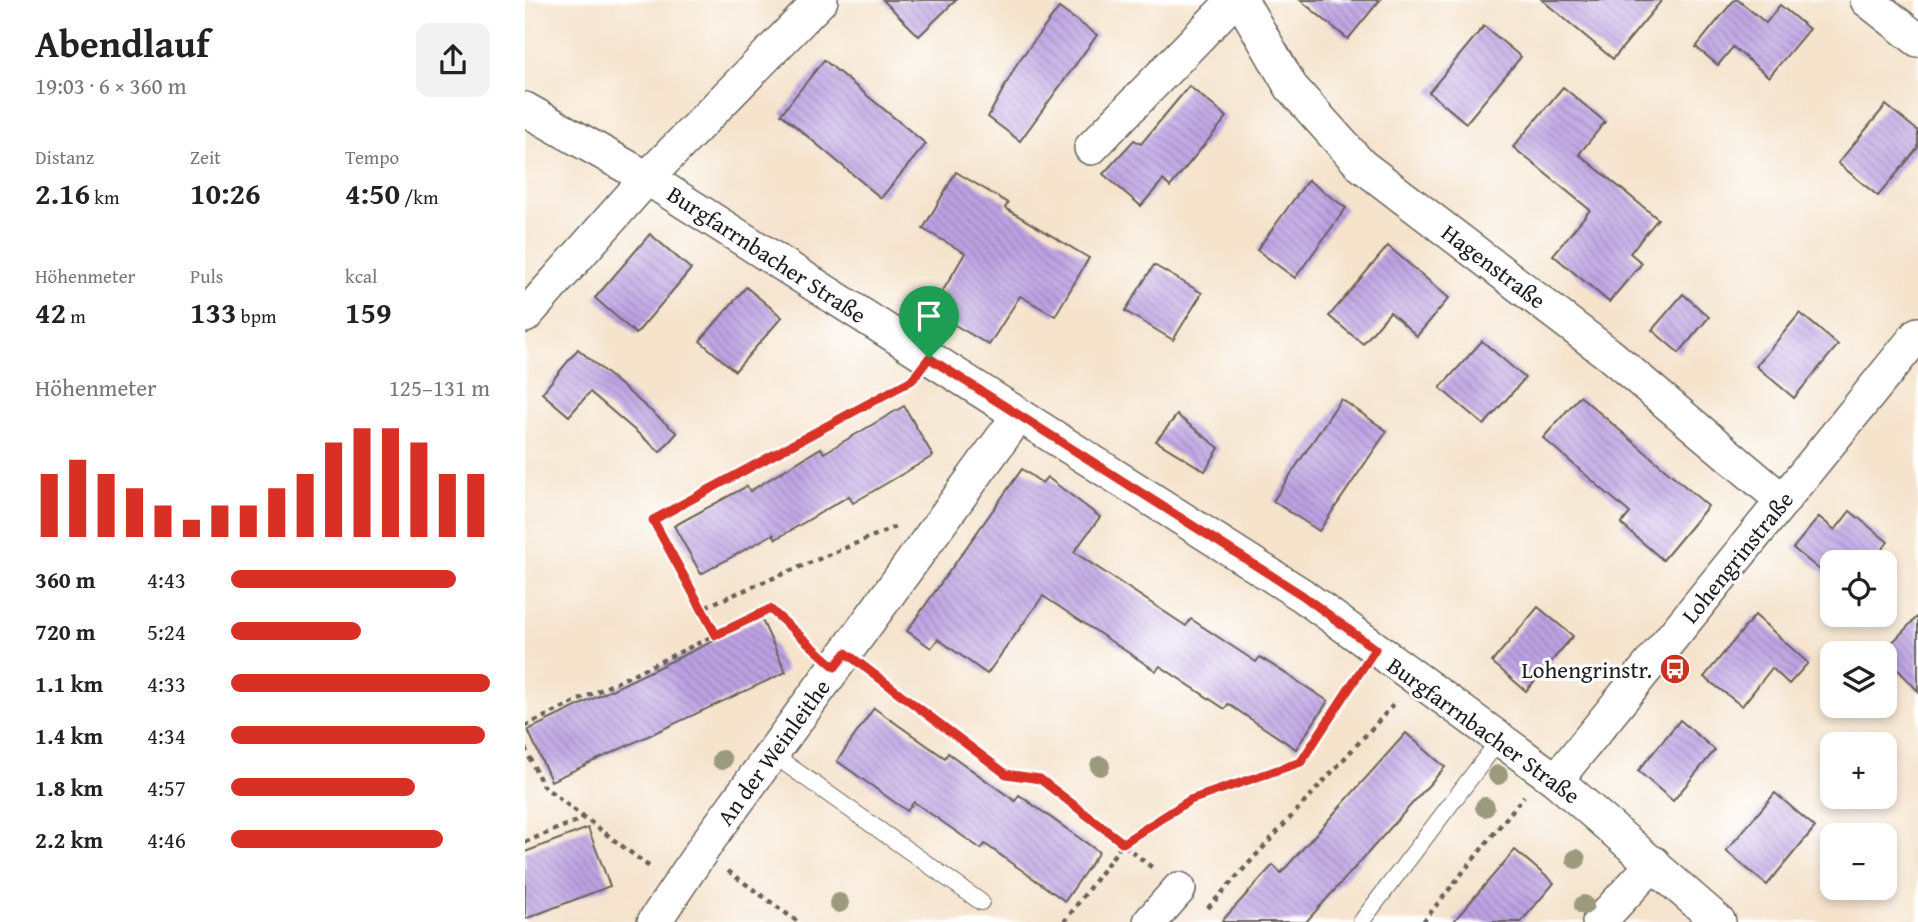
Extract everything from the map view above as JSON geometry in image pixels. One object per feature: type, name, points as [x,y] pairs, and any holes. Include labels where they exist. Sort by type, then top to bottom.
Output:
[{"type":"street","points":[[525,316],[647,178],[821,0]]},
{"type":"street","points":[[1091,148],[1234,0]]},
{"type":"street","name":"Hagenstraße","points":[[1241,0],[1291,87],[1361,165],[1610,355],[1783,500]]},
{"type":"street","points":[[1867,0],[1918,40]]},
{"type":"street","name":"Burgfarrnbacher Straße","points":[[525,108],[647,178],[1302,595],[1550,775],[1719,922]]},
{"type":"street","name":"Lohengrinstraße","points":[[1550,775],[1783,500],[1918,334]]},
{"type":"street","name":"An der Weinleithe","points":[[654,922],[701,852],[1019,415]]},
{"type":"street","points":[[1599,922],[1654,863]]},
{"type":"street","points":[[1150,922],[1179,889]]},
{"type":"lane","points":[[1360,922],[1500,739]]},
{"type":"lane","points":[[772,754],[981,902]]},
{"type":"path","points":[[716,635],[653,520],[912,380],[929,358]]},
{"type":"path","points":[[702,608],[915,519],[933,532]]},
{"type":"path","points":[[525,726],[770,609],[1006,774],[1040,779],[1123,843]]},
{"type":"path","points":[[1064,922],[1123,843],[1190,800],[1301,762],[1375,649]]},
{"type":"path","points":[[1205,912],[1416,679]]},
{"type":"path","points":[[525,748],[543,786],[677,888]]},
{"type":"path","points":[[1423,922],[1550,775]]},
{"type":"path","points":[[525,842],[585,818]]},
{"type":"path","points":[[701,852],[798,922]]},
{"type":"building","points":[[883,0],[956,0],[919,36]]},
{"type":"building","points":[[1300,0],[1380,0],[1348,39]]},
{"type":"building","points":[[1542,0],[1662,0],[1613,59]]},
{"type":"building","points":[[1734,0],[1738,0],[1766,23],[1780,5],[1809,29],[1769,77],[1733,47],[1718,65],[1696,47]]},
{"type":"building","points":[[1059,8],[1097,35],[1020,141],[988,117],[1018,62]]},
{"type":"building","points":[[1484,26],[1521,57],[1466,123],[1429,92]]},
{"type":"building","points":[[824,60],[926,144],[881,198],[781,114]]},
{"type":"building","points":[[1189,86],[1227,117],[1170,187],[1163,180],[1141,206],[1103,174],[1134,140],[1141,144]]},
{"type":"building","points":[[1563,87],[1605,122],[1579,154],[1658,219],[1630,253],[1642,263],[1609,302],[1553,255],[1590,210],[1513,147]]},
{"type":"building","points":[[1886,105],[1918,131],[1918,148],[1878,196],[1838,163]]},
{"type":"building","points":[[956,172],[1008,203],[1005,208],[1089,258],[1055,316],[1020,296],[989,345],[931,311],[965,253],[923,229]]},
{"type":"building","points":[[1308,180],[1346,208],[1295,278],[1257,250]]},
{"type":"building","points":[[650,234],[691,269],[636,334],[595,298]]},
{"type":"building","points":[[1388,246],[1449,298],[1417,336],[1390,312],[1363,344],[1329,316]]},
{"type":"building","points":[[1154,265],[1202,293],[1173,340],[1125,311]]},
{"type":"building","points":[[746,287],[782,317],[735,371],[700,341]]},
{"type":"building","points":[[1683,294],[1709,317],[1679,353],[1652,330]]},
{"type":"building","points":[[1800,313],[1838,345],[1794,398],[1756,366]]},
{"type":"building","points":[[1482,341],[1525,378],[1484,425],[1440,388]]},
{"type":"building","points":[[578,349],[677,433],[660,452],[590,392],[569,416],[542,393]]},
{"type":"building","points":[[1580,396],[1708,506],[1663,560],[1621,524],[1630,513],[1543,438]]},
{"type":"building","points":[[1341,399],[1387,431],[1319,531],[1273,501]]},
{"type":"building","points":[[904,406],[933,456],[853,503],[849,496],[776,539],[773,534],[701,574],[674,526],[747,486],[750,491],[821,448],[824,453]]},
{"type":"building","points":[[1177,415],[1219,448],[1205,471],[1156,441]]},
{"type":"building","points":[[1022,469],[1042,483],[1047,477],[1100,517],[1074,552],[1186,626],[1191,619],[1256,662],[1260,657],[1328,701],[1296,749],[1228,704],[1225,709],[1160,666],[1156,671],[1043,596],[987,674],[938,639],[931,648],[907,631]]},
{"type":"building","points":[[1850,511],[1888,542],[1882,550],[1820,550],[1820,570],[1793,548],[1819,517],[1835,530]]},
{"type":"building","points":[[1538,607],[1573,636],[1526,691],[1492,662]]},
{"type":"building","points":[[1755,615],[1808,663],[1789,684],[1772,668],[1742,706],[1704,677]]},
{"type":"building","points":[[1918,616],[1918,691],[1897,669],[1897,641],[1894,641]]},
{"type":"building","points":[[761,618],[786,672],[551,781],[528,730]]},
{"type":"building","points":[[874,708],[945,758],[948,753],[1015,801],[1019,795],[1099,852],[1065,901],[985,844],[981,849],[914,802],[907,811],[837,761]]},
{"type":"building","points":[[1680,720],[1715,750],[1673,801],[1638,771]]},
{"type":"building","points":[[1406,733],[1445,767],[1306,922],[1221,922],[1273,865],[1281,873]]},
{"type":"building","points":[[1775,793],[1815,827],[1767,885],[1726,851]]},
{"type":"building","points":[[588,828],[610,886],[525,919],[525,852]]},
{"type":"building","points":[[1515,850],[1554,883],[1521,922],[1453,922]]},
{"type":"place","name":"Lohengrinstr.","points":[[1675,669]]},
{"type":"route","points":[[929,358],[1302,595],[1375,649],[1301,762],[1190,800],[1123,843],[1040,779],[1006,774],[846,653],[835,667],[770,609],[716,635],[653,520],[912,380],[929,358]]}]
